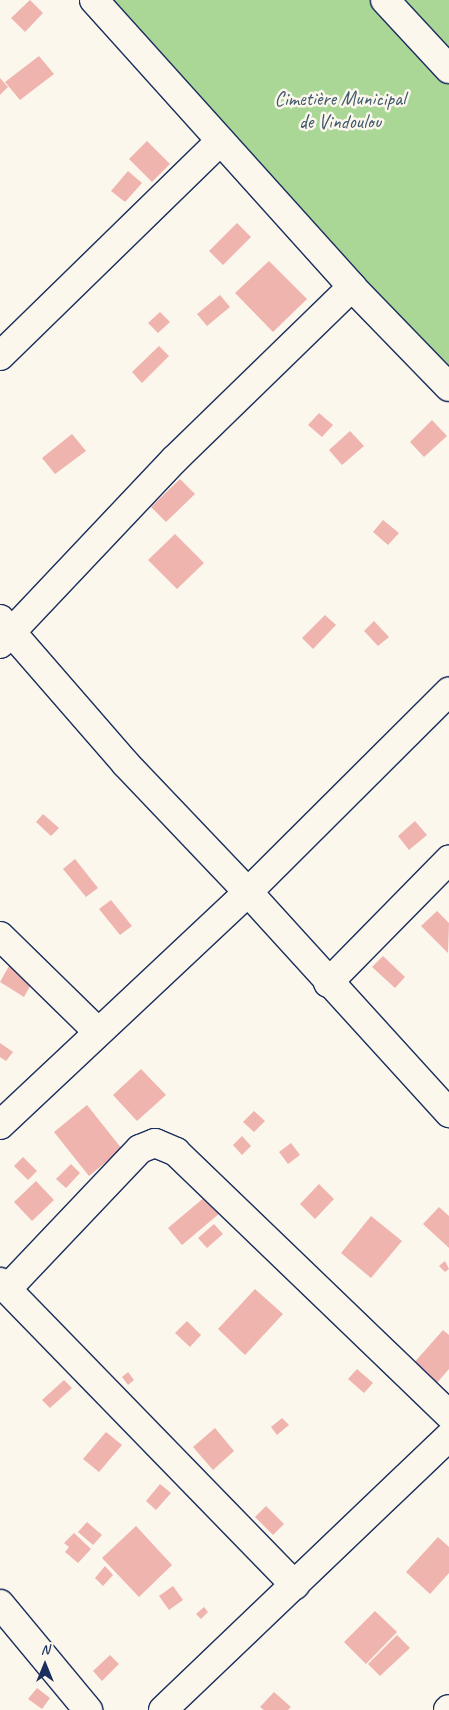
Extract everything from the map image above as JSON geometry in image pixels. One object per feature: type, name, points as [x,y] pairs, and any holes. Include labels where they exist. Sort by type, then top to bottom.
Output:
[{"type":"street","points":[[94,0],[352,287],[449,387]]},
{"type":"street","points":[[384,0],[449,69]]},
{"type":"street","points":[[0,356],[220,141]]},
{"type":"street","points":[[352,287],[175,459],[4,632],[248,892],[449,1113]]},
{"type":"street","points":[[0,1125],[248,892],[449,692]]},
{"type":"street","points":[[328,982],[449,860]]},
{"type":"street","points":[[0,936],[98,1032]]},
{"type":"street","points":[[295,1585],[3,1286],[140,1149],[155,1143],[176,1152],[449,1415]]},
{"type":"street","points":[[163,1710],[449,1437]]},
{"type":"street","points":[[0,1604],[88,1710]]},
{"type":"green space","name":"Cimetière Municipal de Vindoulou","points":[[88,0],[449,0],[449,375]]},
{"type":"building","points":[[30,0],[43,13],[25,32],[11,18]]},
{"type":"building","points":[[39,56],[54,74],[20,100],[5,82]]},
{"type":"building","points":[[0,78],[8,87],[0,95]]},
{"type":"building","points":[[147,141],[170,164],[152,182],[129,159]]},
{"type":"building","points":[[128,171],[142,183],[125,202],[111,191]]},
{"type":"building","points":[[237,223],[251,237],[223,265],[209,251]]},
{"type":"building","points":[[269,261],[307,299],[273,332],[235,293]]},
{"type":"building","points":[[220,295],[230,307],[207,326],[197,314]]},
{"type":"building","points":[[160,312],[170,322],[158,333],[148,323]]},
{"type":"building","points":[[159,346],[169,356],[142,383],[132,372]]},
{"type":"building","points":[[319,413],[333,425],[322,437],[308,425]]},
{"type":"building","points":[[432,420],[447,436],[424,457],[410,442]]},
{"type":"building","points":[[350,431],[364,446],[342,465],[329,450]]},
{"type":"building","points":[[72,434],[86,451],[55,474],[42,458]]},
{"type":"building","points":[[180,479],[195,494],[166,522],[151,507]]},
{"type":"building","points":[[383,520],[399,533],[388,545],[373,532]]},
{"type":"building","points":[[175,534],[204,563],[177,589],[148,560]]},
{"type":"building","points":[[325,615],[336,625],[313,649],[302,638]]},
{"type":"building","points":[[374,621],[389,637],[378,646],[364,631]]},
{"type":"building","points":[[43,814],[59,828],[51,836],[36,822]]},
{"type":"building","points":[[415,821],[427,835],[409,850],[398,836]]},
{"type":"building","points":[[75,859],[98,888],[86,897],[63,869]]},
{"type":"building","points":[[111,900],[132,926],[120,935],[99,909]]},
{"type":"building","points":[[437,911],[449,923],[448,953],[421,926]]},
{"type":"building","points":[[383,956],[405,977],[395,988],[372,967]]},
{"type":"building","points":[[9,966],[33,981],[24,997],[0,982]]},
{"type":"building","points":[[0,1043],[13,1052],[6,1061],[0,1057]]},
{"type":"building","points":[[141,1069],[166,1095],[137,1121],[113,1095]]},
{"type":"building","points":[[87,1105],[122,1149],[89,1176],[54,1132]]},
{"type":"building","points":[[254,1111],[265,1121],[254,1132],[243,1122]]},
{"type":"building","points":[[242,1136],[251,1146],[242,1155],[233,1145]]},
{"type":"building","points":[[291,1143],[300,1155],[288,1164],[279,1152]]},
{"type":"building","points":[[23,1157],[37,1171],[28,1180],[14,1166]]},
{"type":"building","points":[[71,1164],[80,1173],[66,1188],[56,1179]]},
{"type":"building","points":[[36,1181],[54,1200],[32,1221],[14,1202]]},
{"type":"building","points":[[319,1184],[334,1199],[315,1219],[300,1204]]},
{"type":"building","points":[[206,1196],[220,1213],[182,1245],[168,1228]]},
{"type":"building","points":[[439,1207],[449,1216],[449,1248],[423,1224]]},
{"type":"building","points":[[371,1216],[402,1241],[371,1278],[341,1253]]},
{"type":"building","points":[[214,1224],[223,1234],[207,1248],[198,1238]]},
{"type":"building","points":[[445,1261],[449,1269],[445,1272],[439,1266]]},
{"type":"building","points":[[255,1289],[283,1314],[245,1355],[218,1329]]},
{"type":"building","points":[[187,1321],[201,1335],[190,1347],[175,1333]]},
{"type":"building","points":[[443,1330],[449,1335],[449,1369],[436,1384],[413,1364]]},
{"type":"building","points":[[357,1369],[373,1383],[364,1393],[348,1379]]},
{"type":"building","points":[[128,1372],[134,1380],[128,1385],[122,1377]]},
{"type":"building","points":[[64,1380],[72,1388],[50,1408],[42,1400]]},
{"type":"building","points":[[282,1418],[289,1425],[277,1435],[271,1427]]},
{"type":"building","points":[[215,1428],[234,1451],[213,1470],[193,1447]]},
{"type":"building","points":[[106,1432],[122,1445],[99,1472],[83,1459]]},
{"type":"building","points":[[160,1484],[171,1493],[156,1510],[146,1501]]},
{"type":"building","points":[[266,1506],[284,1524],[273,1535],[255,1517]]},
{"type":"building","points":[[87,1522],[102,1535],[93,1545],[78,1532]]},
{"type":"building","points":[[136,1526],[172,1565],[139,1597],[102,1558]]},
{"type":"building","points":[[74,1533],[91,1549],[78,1563],[65,1552],[69,1547],[64,1543]]},
{"type":"building","points":[[438,1537],[449,1547],[449,1573],[430,1594],[406,1572]]},
{"type":"building","points":[[105,1566],[113,1575],[103,1586],[95,1578]]},
{"type":"building","points":[[173,1586],[183,1600],[169,1610],[159,1596]]},
{"type":"building","points":[[204,1607],[208,1612],[201,1619],[196,1614]]},
{"type":"building","points":[[375,1611],[397,1632],[366,1664],[344,1642]]},
{"type":"building","points":[[397,1635],[410,1648],[380,1676],[368,1664]]},
{"type":"building","points":[[110,1655],[119,1664],[102,1681],[93,1671]]},
{"type":"building","points":[[37,1688],[50,1698],[42,1709],[28,1699]]},
{"type":"building","points":[[274,1692],[291,1707],[288,1710],[264,1710],[260,1707]]}]
